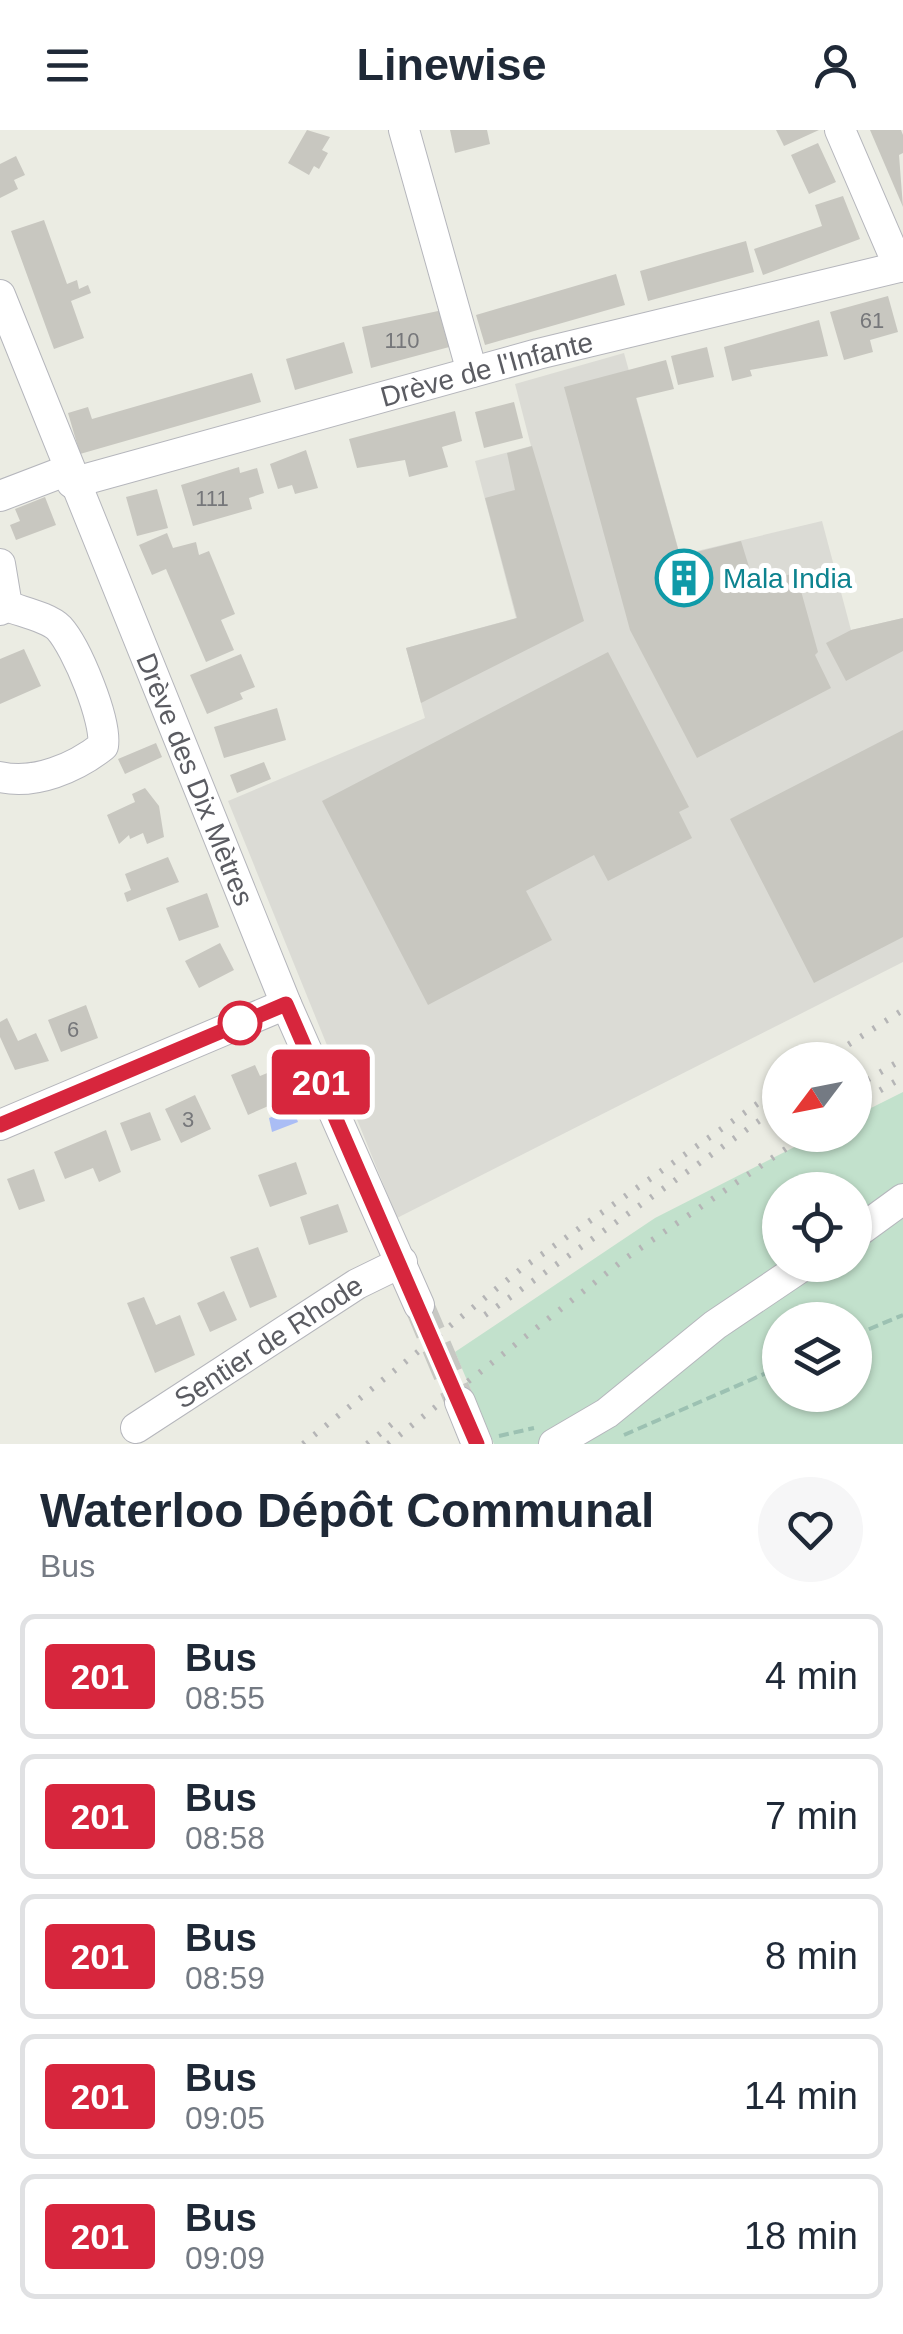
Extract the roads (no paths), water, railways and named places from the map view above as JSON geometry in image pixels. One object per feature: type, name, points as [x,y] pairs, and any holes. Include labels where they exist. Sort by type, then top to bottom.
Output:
[{"type":"street","points":[[404,130],[472,372]]},
{"type":"street","points":[[840,130],[901,267]]},
{"type":"street","name":"Drève de l'Infante","points":[[0,496],[472,372],[901,267]]},
{"type":"street","name":"Drève des Dix Mètres","points":[[0,294],[70,476],[286,1004],[419,1304]]},
{"type":"street","points":[[0,564],[4,608],[56,625],[70,644],[106,729],[103,746],[86,760],[24,783],[0,777]]},
{"type":"street","points":[[0,1125],[286,1004]]},
{"type":"street","points":[[872,1222],[903,1199]]},
{"type":"street","name":"Sentier de Rhode","points":[[136,1428],[358,1284],[402,1262]]},
{"type":"street","points":[[554,1444],[607,1413],[715,1325],[779,1282]]},
{"type":"street","points":[[460,1402],[477,1444]]},
{"type":"water","points":[[293,1109],[298,1122],[272,1132],[269,1118]]},
{"type":"tunnel","points":[[419,1305],[460,1402]]},
{"type":"railway","points":[[852,1042],[903,1010]]},
{"type":"railway","points":[[872,1077],[903,1059]]},
{"type":"railway","points":[[872,1095],[903,1077]]},
{"type":"railway","points":[[303,1444],[521,1269],[762,1101]]},
{"type":"railway","points":[[485,1315],[762,1119]]},
{"type":"railway","points":[[388,1444],[626,1258],[781,1152]]},
{"type":"railway","points":[[367,1444],[398,1419]]},
{"type":"place","name":"Mala India","points":[[684,578]]}]
